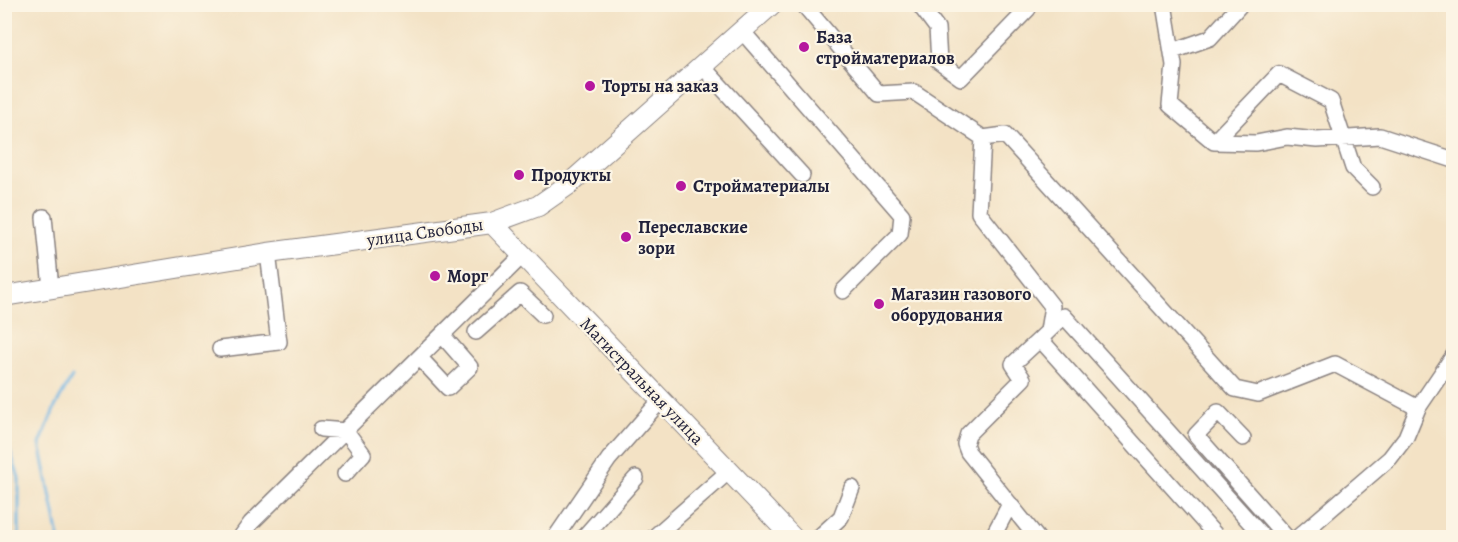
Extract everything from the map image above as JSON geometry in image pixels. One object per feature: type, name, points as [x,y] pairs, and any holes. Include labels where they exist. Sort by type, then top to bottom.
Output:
[{"type":"main road","name":"улица Свободы","points":[[4,296],[268,253],[492,223],[538,206],[568,185],[772,4]]},
{"type":"main road","name":"Магистральная улица","points":[[492,223],[793,537]]},
{"type":"street","points":[[803,4],[879,94],[914,92],[983,138],[1005,135],[1235,389],[1258,394],[1335,364],[1418,408]]},
{"type":"street","points":[[919,4],[937,28],[939,62],[961,78],[1028,9],[1028,4]]},
{"type":"street","points":[[1164,4],[1174,65],[1170,105],[1214,142],[1256,144],[1287,137],[1317,140],[1380,136],[1454,160]]},
{"type":"street","points":[[1173,51],[1210,38],[1241,4]]},
{"type":"street","points":[[742,31],[902,214],[900,234],[843,291]]},
{"type":"street","points":[[702,67],[802,175]]},
{"type":"street","points":[[1214,142],[1279,74],[1331,101],[1353,168],[1372,187]]},
{"type":"street","points":[[983,138],[979,213],[1052,306],[1044,335]]},
{"type":"street","points":[[44,217],[51,288]]},
{"type":"street","points":[[220,349],[279,342],[268,253]]},
{"type":"street","points":[[240,537],[251,523],[523,255]]},
{"type":"street","points":[[476,332],[520,293],[540,317],[562,296]]},
{"type":"street","points":[[1037,537],[964,444],[968,434],[1023,379],[1013,364],[1064,316],[1264,537]]},
{"type":"street","points":[[1044,335],[1218,537]]},
{"type":"street","points":[[420,358],[448,388],[470,367],[443,336]]},
{"type":"street","points":[[1297,537],[1390,458],[1406,437],[1418,408],[1454,355]]},
{"type":"street","points":[[555,537],[609,459],[660,400]]},
{"type":"street","points":[[1182,448],[1218,412],[1243,438]]},
{"type":"street","points":[[321,429],[346,431],[363,454],[345,474]]},
{"type":"street","points":[[1196,435],[1280,535]]},
{"type":"street","points":[[653,537],[729,471]]},
{"type":"street","points":[[583,537],[636,478]]},
{"type":"street","points":[[1225,495],[1237,483]]},
{"type":"street","points":[[820,537],[841,517],[852,488]]},
{"type":"street","points":[[992,537],[1010,504]]},
{"type":"street","points":[[1450,537],[1454,535]]},
{"type":"waterway","points":[[59,538],[40,444],[55,407],[72,377]]},
{"type":"waterway","points":[[4,433],[19,478],[19,538]]},
{"type":"place","name":"База стройматериалов","points":[[804,47]]},
{"type":"place","name":"Торты на заказ","points":[[590,86]]},
{"type":"place","name":"Продукты","points":[[519,175]]},
{"type":"place","name":"Стройматериалы","points":[[681,186]]},
{"type":"place","name":"Переславские зори","points":[[626,237]]},
{"type":"place","name":"Морг","points":[[435,276]]},
{"type":"place","name":"Магазин газового оборудования","points":[[879,304]]}]
